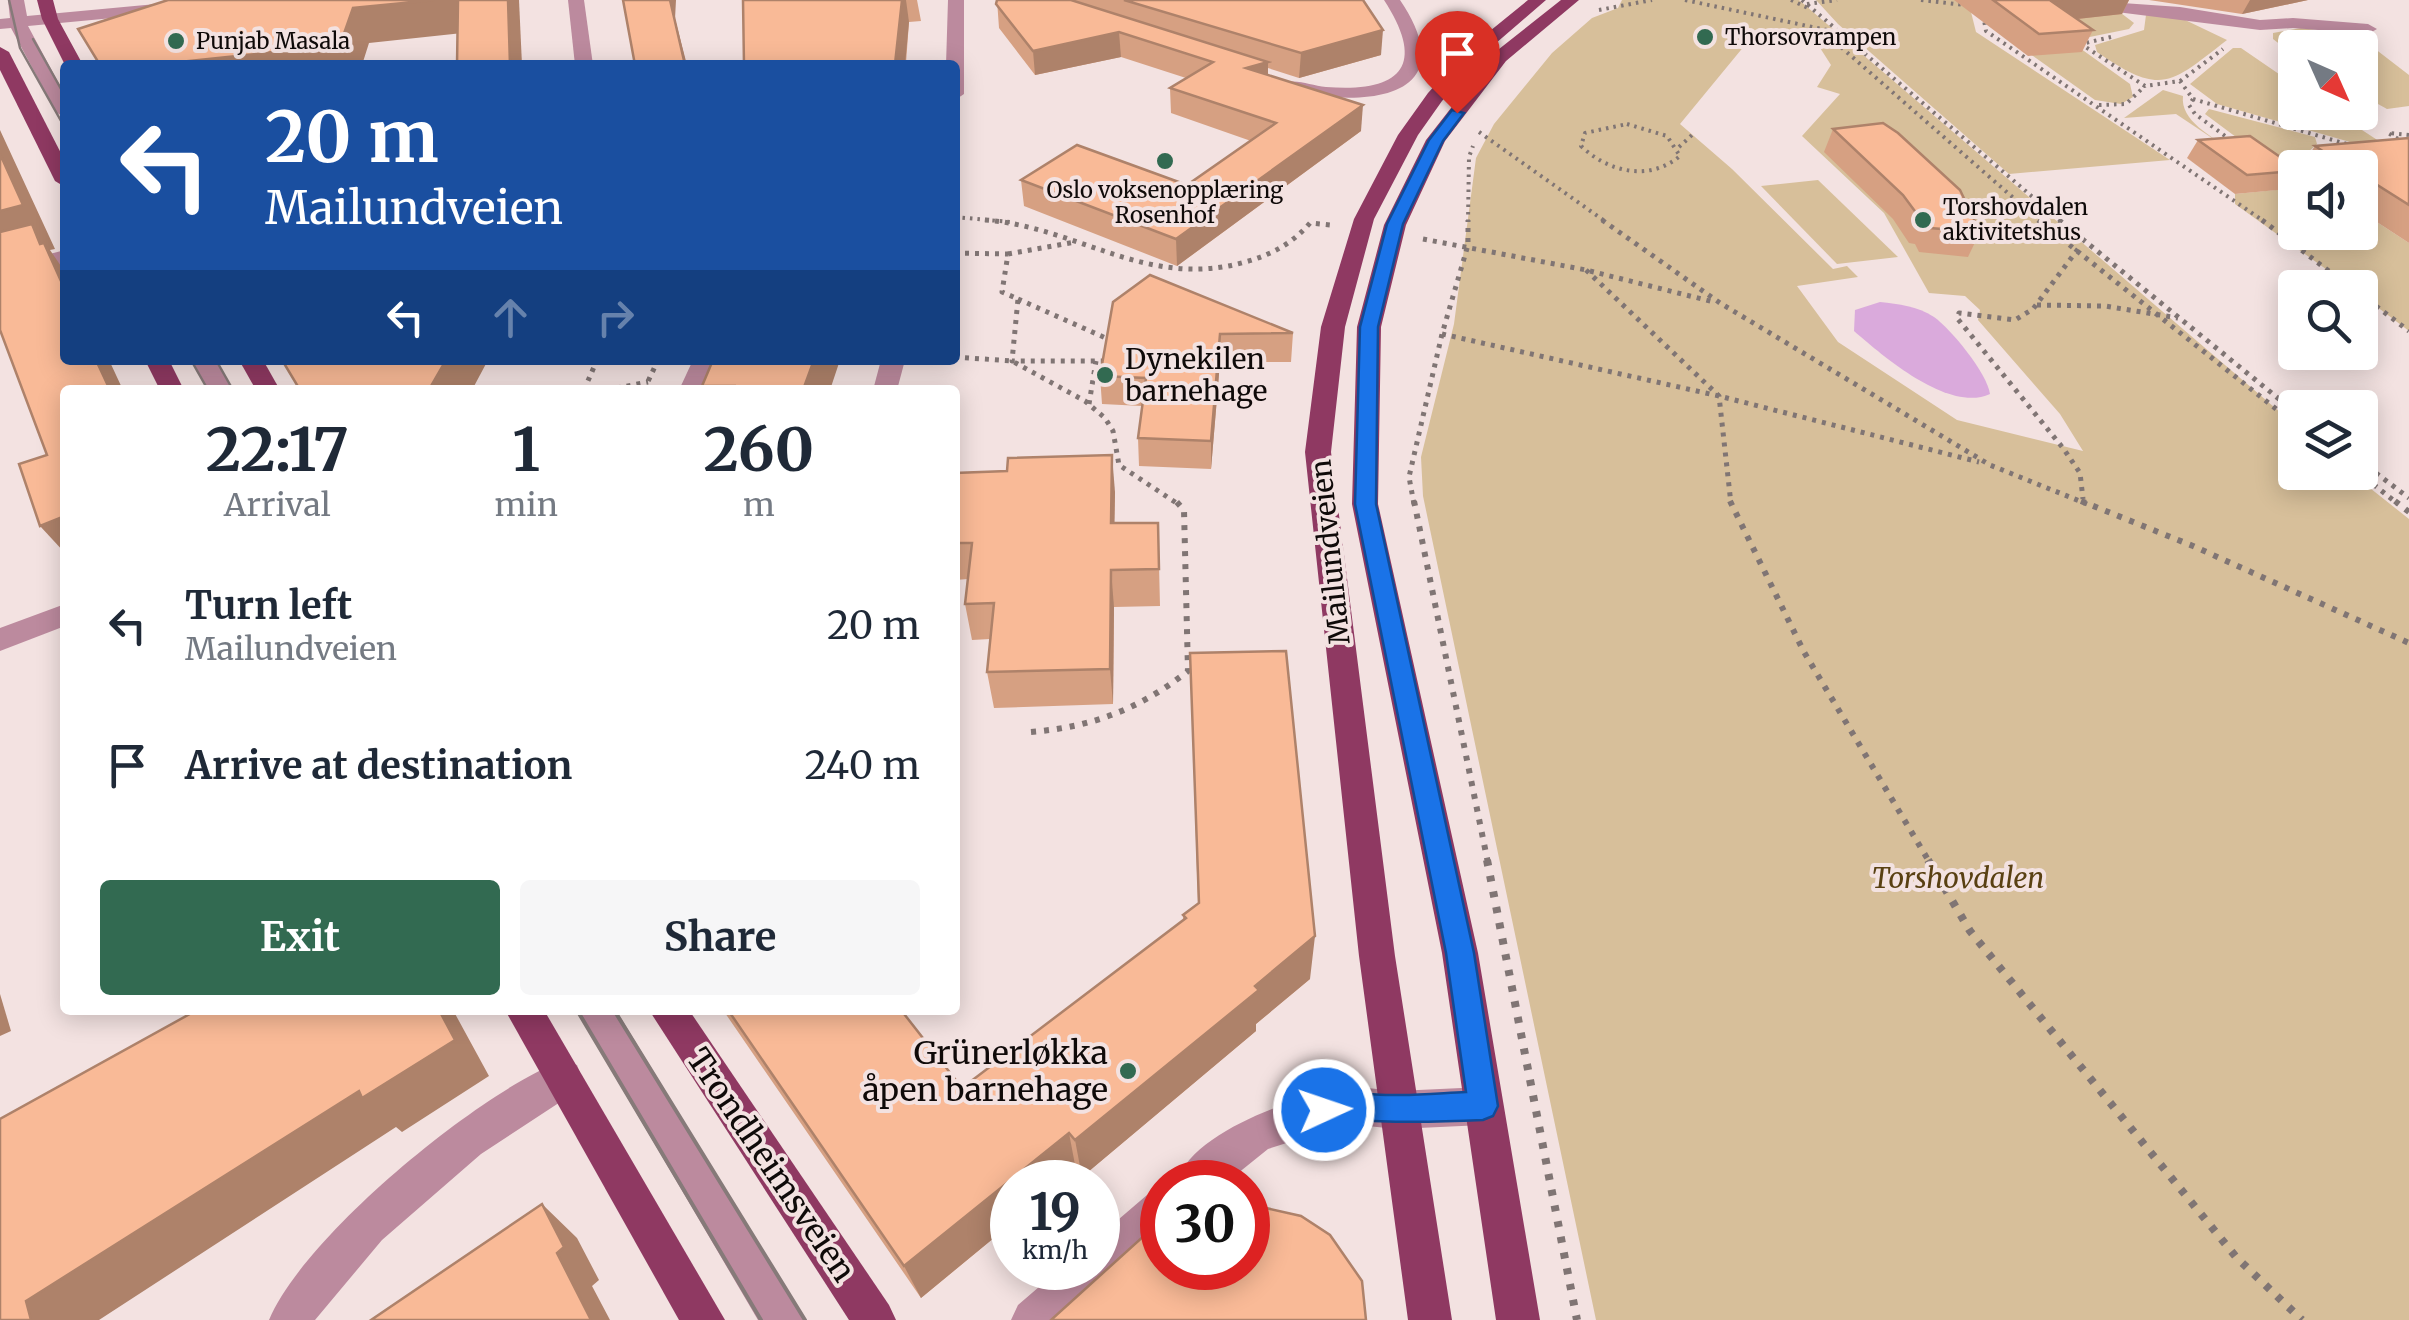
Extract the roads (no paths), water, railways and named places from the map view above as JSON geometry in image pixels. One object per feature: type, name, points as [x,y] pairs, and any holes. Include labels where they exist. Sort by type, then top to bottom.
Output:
[{"type":"main road","name":"Mailundveien","points":[[1430,1320],[1398,1110],[1318,452],[1333,326],[1355,241],[1408,135],[1435,96],[1475,52],[1538,0]]},
{"type":"main road","name":"Mailundveien","points":[[1518,1320],[1460,953],[1366,504],[1369,327],[1395,224],[1436,140],[1500,57],[1581,7]]},
{"type":"main road","points":[[48,9],[72,60]]},
{"type":"main road","points":[[0,52],[60,171]]},
{"type":"main road","points":[[527,1015],[703,1320]]},
{"type":"main road","name":"Trondheimsveien","points":[[671,1015],[874,1320]]},
{"type":"street","points":[[16,0],[9,23],[60,104]]},
{"type":"street","points":[[9,23],[48,9],[251,0]]},
{"type":"street","points":[[576,0],[583,60]]},
{"type":"street","points":[[955,60],[956,0]]},
{"type":"street","points":[[1278,81],[1314,92],[1351,96],[1394,87],[1414,60],[1413,28],[1392,0]]},
{"type":"street","points":[[2062,1],[2124,5],[2260,26],[2294,23],[2368,29]]},
{"type":"street","points":[[0,274],[60,258]]},
{"type":"street","points":[[0,640],[60,616]]},
{"type":"street","points":[[599,1015],[783,1320]]},
{"type":"street","points":[[291,1320],[299,1304],[367,1225],[467,1140],[564,1078]]},
{"type":"street","points":[[1223,1160],[1254,1135],[1302,1116],[1347,1106],[1398,1110],[1483,1106]]},
{"type":"street","points":[[1120,1245],[1140,1228]]},
{"type":"street","points":[[1033,1320],[1067,1290]]},
{"type":"tram line","points":[[9,0],[20,48],[60,119]]},
{"type":"tram line","points":[[33,39],[60,87]]},
{"type":"tram line","points":[[194,365],[205,385]]},
{"type":"tram line","points":[[219,365],[230,385]]},
{"type":"tram line","points":[[580,1015],[761,1320]]},
{"type":"tram line","points":[[617,1015],[805,1320]]},
{"type":"place","name":"Thorsovrampen","points":[[1705,37]]},
{"type":"place","name":"Punjab Masala","points":[[176,41]]},
{"type":"place","name":"Oslo voksenopplæring Rosenhof","points":[[1165,161]]},
{"type":"place","name":"Torshovdalen aktivitetshus","points":[[1923,220]]},
{"type":"place","name":"Dynekilen barnehage","points":[[1105,375]]},
{"type":"place","name":"Grünerløkka åpen barnehage","points":[[1128,1071]]},
{"type":"park label","name":"Torshovdalen","points":[[1958,878]]}]
